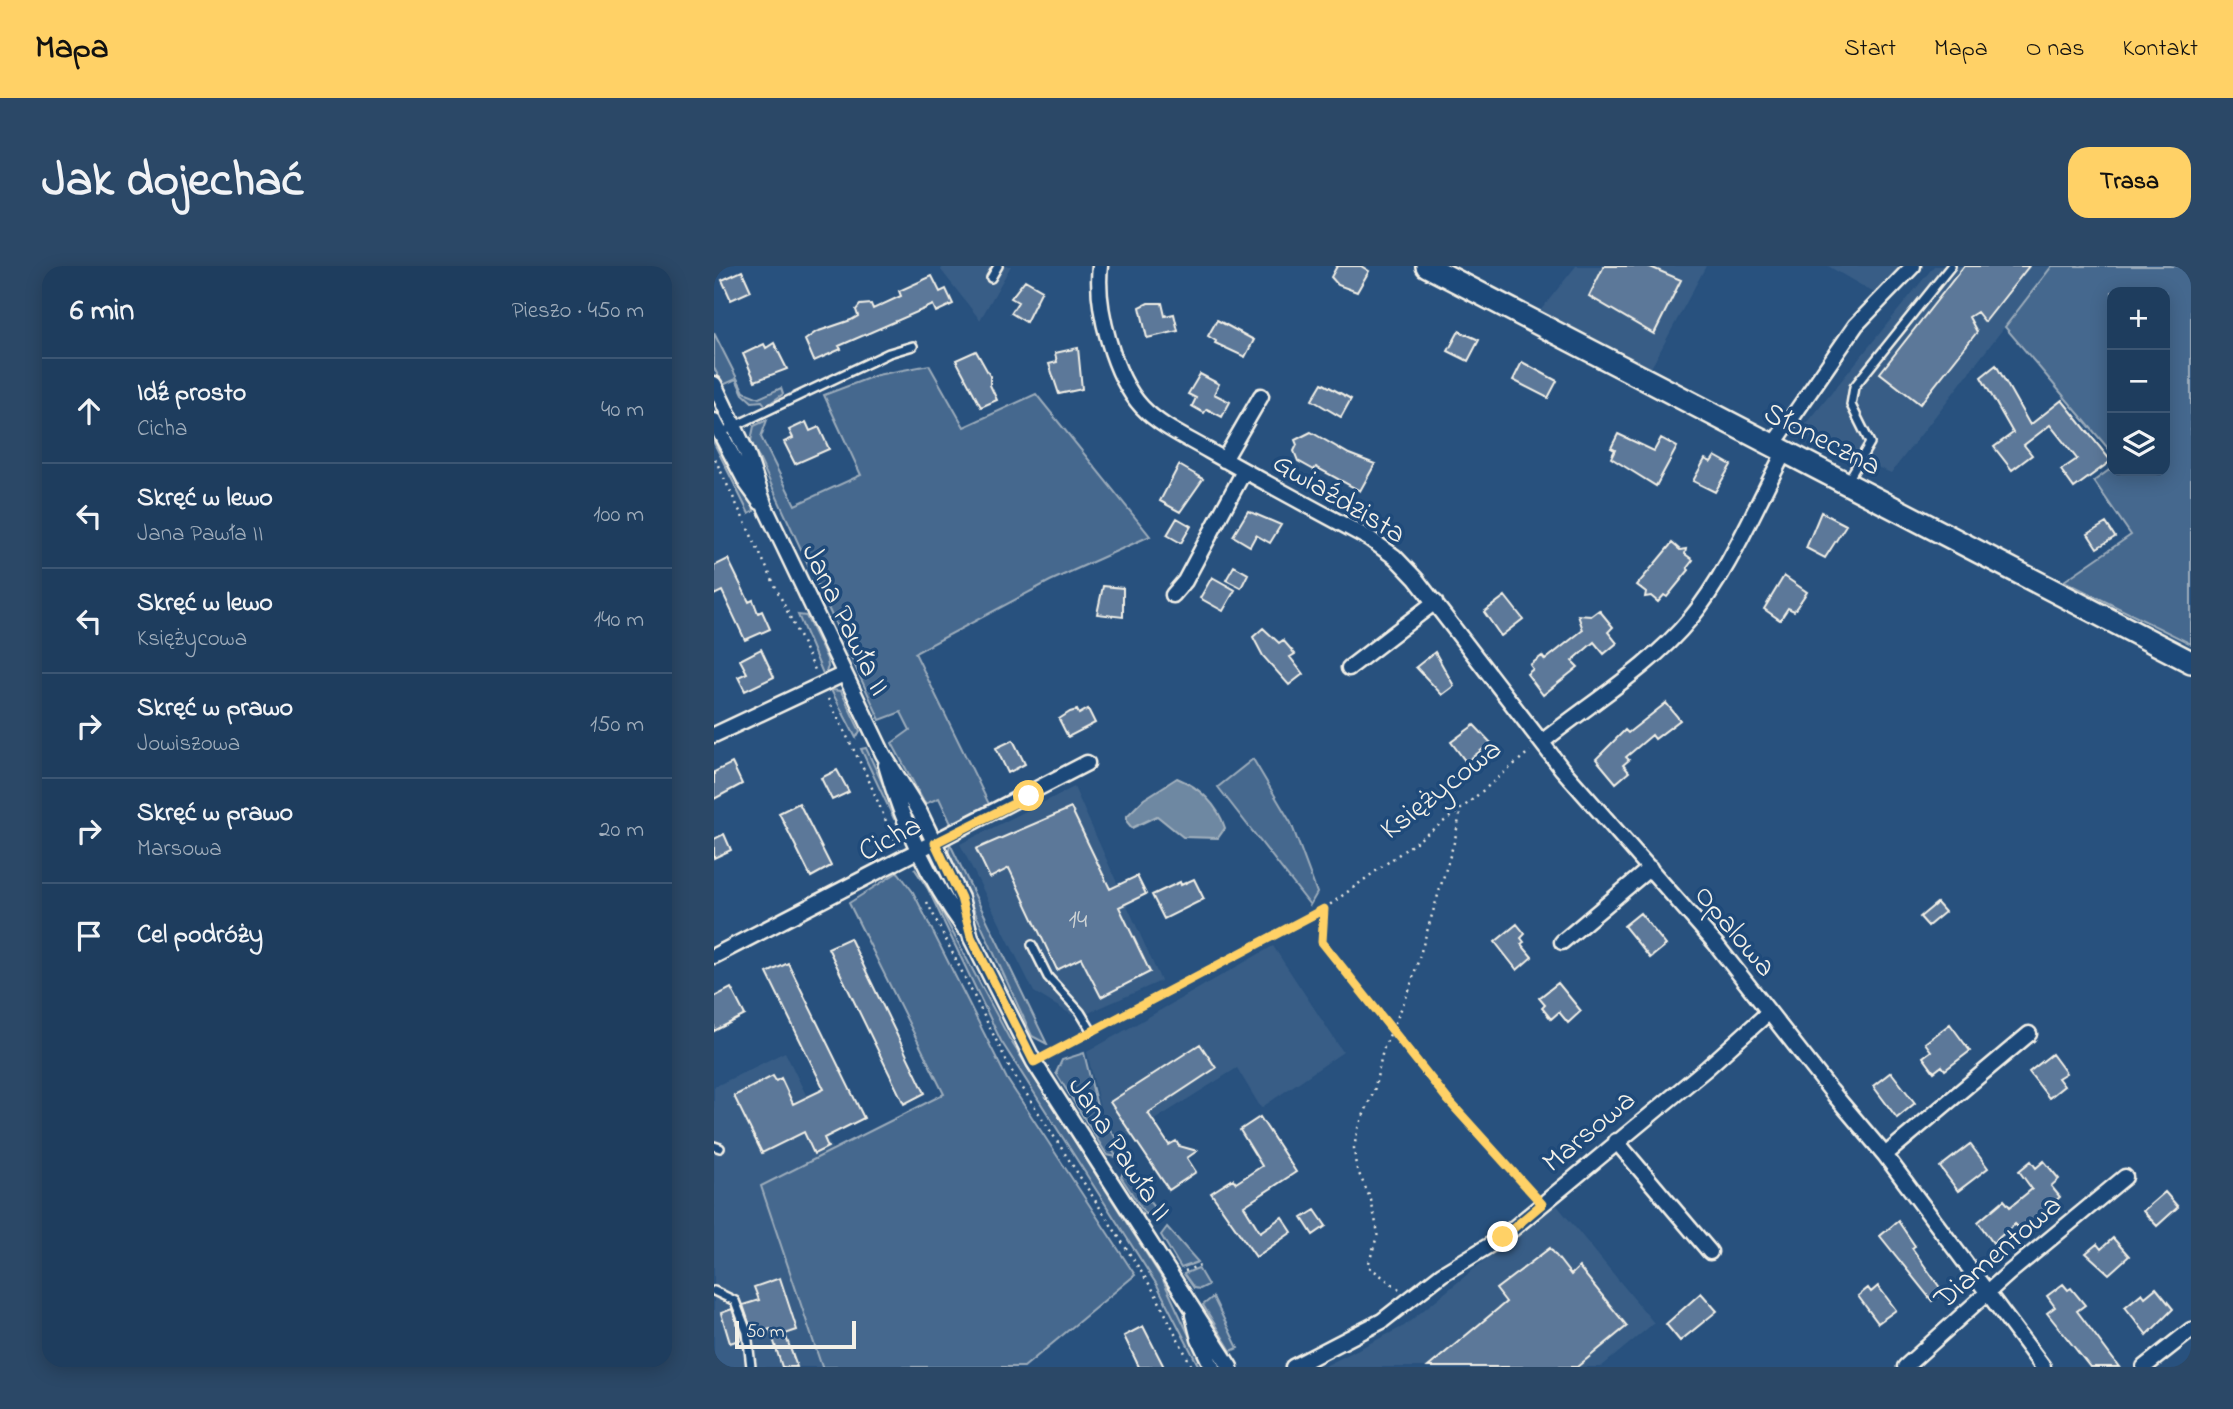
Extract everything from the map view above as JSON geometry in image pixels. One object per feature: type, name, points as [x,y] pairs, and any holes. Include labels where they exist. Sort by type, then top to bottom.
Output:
[{"type":"street","name":"Gwiaździsta","points":[[1100,266],[1104,317],[1114,360],[1126,385],[1142,407],[1159,421],[1224,460],[1370,539],[1395,557],[1542,742]]},
{"type":"street","name":"Słoneczna","points":[[1427,266],[2191,662]]},
{"type":"street","name":"Księżycowa","points":[[1542,742],[1643,663],[1690,619],[1711,590],[1779,448],[1856,325],[1913,266]]},
{"type":"street","name":"Jana Pawła II","points":[[714,384],[758,478],[765,507],[883,754],[905,785],[961,898],[971,937]]},
{"type":"street","name":"Gwiaździsta","points":[[1224,460],[1261,396]]},
{"type":"street","name":"Jana Pawła II","points":[[717,427],[747,484],[765,507]]},
{"type":"street","name":"Gwiaździsta","points":[[1173,595],[1185,581],[1244,471]]},
{"type":"street","points":[[1349,668],[1434,603]]},
{"type":"street","points":[[714,735],[845,674]]},
{"type":"street","name":"Opalowa","points":[[1542,742],[1737,970],[1885,1155],[2043,1367]]},
{"type":"street","name":"Jana Pawła II","points":[[883,754],[893,791],[920,851],[947,905],[971,937],[1034,1062],[1192,1310],[1212,1333],[1230,1367]]},
{"type":"street","name":"Cicha","points":[[714,956],[1087,763]]},
{"type":"street","points":[[1562,942],[1650,869]]},
{"type":"street","name":"Marsowa","points":[[1295,1367],[1371,1328],[1442,1274],[1503,1237],[1707,1068],[1769,1012]]},
{"type":"street","points":[[1885,1155],[2029,1034]]},
{"type":"street","points":[[1616,1141],[1710,1252]]},
{"type":"street","name":"Diamentowa","points":[[1905,1367],[1987,1293],[2125,1177]]},
{"type":"street","name":"Jana Pawła II","points":[[1192,1310],[1199,1339],[1212,1367]]},
{"type":"street","points":[[2144,1367],[2191,1330]]},
{"type":"lane","points":[[991,278],[998,266]]},
{"type":"lane","points":[[1847,483],[1870,443],[1852,405],[1854,387],[1951,266]]},
{"type":"lane","points":[[717,427],[735,425],[889,353],[913,346]]},
{"type":"lane","points":[[1032,945],[1048,977],[1080,1012],[1091,1030]]},
{"type":"lane","points":[[714,1292],[735,1301],[747,1332],[751,1367]]},
{"type":"path","points":[[714,457],[811,659],[816,676]]},
{"type":"path","points":[[822,692],[836,711],[879,802],[897,850]]},
{"type":"path","name":"Księżycowa","points":[[1034,1062],[1324,909],[1461,809],[1542,742]]},
{"type":"path","points":[[1410,1299],[1368,1266],[1378,1233],[1376,1220],[1356,1167],[1354,1149],[1392,1030],[1409,990],[1455,839],[1461,809]]},
{"type":"path","points":[[926,900],[1011,1070],[1155,1293],[1192,1367]]},
{"type":"path","points":[[1324,909],[1322,942],[1489,1148],[1542,1204]]},
{"type":"shaded area","points":[[943,266],[1011,266],[980,320],[941,270]]},
{"type":"shaded area","points":[[1576,266],[1706,266],[1651,368],[1540,311]]},
{"type":"shaded area","points":[[1828,266],[1899,266],[1876,294]]},
{"type":"shaded area","points":[[1934,266],[2052,266],[1891,473],[1799,433]]},
{"type":"shaded area","points":[[2052,266],[2191,266],[2191,644],[2064,581],[2131,535],[2094,481],[2107,472],[2107,476],[2170,476],[2170,287],[2107,287],[2107,447],[2005,327]]},
{"type":"shaded area","points":[[714,333],[744,392],[759,398],[781,388],[783,394],[766,406],[762,401],[752,402],[743,394],[736,379],[723,385],[714,368]]},
{"type":"shaded area","points":[[929,365],[964,427],[1036,394],[1150,536],[1050,581],[915,653],[990,806],[953,828],[939,798],[925,804],[892,743],[910,730],[901,712],[880,720],[751,441],[754,426],[767,420],[761,437],[795,505],[861,475],[824,395],[877,375]]},
{"type":"shaded area","points":[[714,435],[752,503],[754,511],[749,514],[714,443]]},
{"type":"shaded area","points":[[798,615],[806,616],[827,659],[828,667],[824,676]]},
{"type":"shaded area","points":[[831,690],[841,691],[860,731],[856,738]]},
{"type":"shaded area","points":[[866,748],[898,817],[894,819],[861,749]]},
{"type":"shaded area","points":[[1253,759],[1291,823],[1317,893],[1310,905],[1218,787]]},
{"type":"shaded area","points":[[1177,778],[1193,786],[1213,804],[1225,828],[1218,838],[1183,837],[1157,816],[1132,828],[1127,822],[1127,816],[1144,799]]},
{"type":"shaded area","points":[[1074,787],[1161,981],[1077,1018],[1034,992],[960,844]]},
{"type":"shaded area","points":[[950,844],[1047,1044],[1032,1036],[948,854]]},
{"type":"shaded area","points":[[914,868],[929,888],[1009,1038],[1163,1280],[1203,1365],[1199,1367],[1157,1285],[1001,1041],[928,889]]},
{"type":"shaded area","points":[[898,872],[913,892],[1007,1079],[1135,1275],[1024,1367],[822,1367],[761,1186],[944,1094],[849,903]]},
{"type":"shaded area","points":[[1273,946],[1343,1052],[1261,1108],[1237,1068],[1121,1141],[1101,1112],[1087,1052]]},
{"type":"shaded area","points":[[785,1052],[833,1150],[762,1187],[822,1367],[714,1367],[714,1087]]},
{"type":"shaded area","points":[[1084,1053],[1099,1114],[1118,1141],[1110,1147],[1117,1157],[1107,1155],[1056,1073],[1062,1060]]},
{"type":"shaded area","points":[[1125,1169],[1158,1213],[1145,1214],[1121,1177]]},
{"type":"shaded area","points":[[1555,1203],[1654,1323],[1601,1367],[1323,1367],[1404,1326]]},
{"type":"shaded area","points":[[1167,1227],[1198,1262],[1181,1268],[1161,1235]]},
{"type":"shaded area","points":[[1198,1268],[1208,1285],[1200,1289],[1194,1288],[1184,1274]]},
{"type":"shaded area","points":[[1213,1297],[1238,1348],[1231,1351],[1203,1305]]},
{"type":"building","points":[[1337,266],[1361,266],[1369,271],[1357,292],[1338,285],[1331,277]]},
{"type":"building","points":[[1604,266],[1648,266],[1681,280],[1654,334],[1589,296]]},
{"type":"building","points":[[1964,266],[2029,266],[1985,322],[1977,312],[1969,317],[1977,332],[1920,404],[1880,373]]},
{"type":"building","points":[[742,271],[751,291],[731,300],[722,280]]},
{"type":"building","points":[[932,276],[940,292],[946,289],[953,304],[936,312],[933,305],[839,346],[841,349],[814,361],[805,340],[816,332],[858,316],[856,310],[860,305],[871,304],[873,309],[901,296],[899,291]]},
{"type":"building","points":[[1025,280],[1042,290],[1026,322],[1011,313],[1018,302],[1011,298]]},
{"type":"building","points":[[1148,303],[1162,303],[1165,316],[1174,314],[1178,331],[1147,338],[1140,307]]},
{"type":"building","points":[[1217,320],[1254,340],[1245,357],[1215,343],[1216,341],[1208,336]]},
{"type":"building","points":[[1459,331],[1479,340],[1468,361],[1448,351]]},
{"type":"building","points":[[774,343],[787,369],[755,381],[743,354],[764,344],[766,348]]},
{"type":"building","points":[[1078,348],[1082,389],[1059,394],[1049,364],[1057,362],[1055,353]]},
{"type":"building","points":[[976,351],[990,376],[990,385],[997,400],[981,407],[956,360]]},
{"type":"building","points":[[1522,362],[1557,381],[1548,398],[1513,380]]},
{"type":"building","points":[[1996,365],[2030,425],[2062,400],[2107,456],[2107,464],[2074,488],[2061,470],[2077,459],[2050,425],[2024,445],[2032,455],[2012,470],[1994,447],[2013,433],[1981,377]]},
{"type":"building","points":[[1200,374],[1219,384],[1214,394],[1230,402],[1222,417],[1207,409],[1204,413],[1192,406],[1196,398],[1188,394]]},
{"type":"building","points":[[1322,383],[1351,399],[1341,417],[1312,400]]},
{"type":"building","points":[[806,422],[810,431],[819,427],[829,449],[795,464],[784,442],[793,438],[789,430]]},
{"type":"building","points":[[1311,432],[1349,454],[1375,464],[1360,491],[1316,467],[1314,470],[1298,461],[1294,451],[1297,445],[1295,440]]},
{"type":"building","points":[[1618,434],[1654,451],[1661,438],[1677,447],[1656,486],[1611,458],[1615,450],[1611,448]]},
{"type":"building","points":[[1715,456],[1731,465],[1715,492],[1693,481],[1705,459],[1711,462]]},
{"type":"building","points":[[1179,465],[1203,479],[1180,512],[1160,501]]},
{"type":"building","points":[[1248,511],[1281,525],[1270,543],[1256,535],[1250,546],[1233,536]]},
{"type":"building","points":[[1821,512],[1846,525],[1825,558],[1806,548]]},
{"type":"building","points":[[1177,518],[1191,526],[1181,543],[1167,535]]},
{"type":"building","points":[[2106,523],[2115,537],[2097,548],[2088,534]]},
{"type":"building","points":[[1672,543],[1680,550],[1686,549],[1685,554],[1693,560],[1687,568],[1689,570],[1667,597],[1664,595],[1658,602],[1651,596],[1645,597],[1646,592],[1637,585]]},
{"type":"building","points":[[728,559],[749,602],[753,600],[758,613],[762,611],[770,629],[745,640],[722,591],[714,595],[714,566]]},
{"type":"building","points":[[1234,566],[1248,574],[1241,588],[1226,580]]},
{"type":"building","points":[[1784,576],[1807,592],[1794,611],[1788,608],[1780,620],[1764,609]]},
{"type":"building","points":[[1212,577],[1235,590],[1223,611],[1200,598]]},
{"type":"building","points":[[1103,586],[1123,588],[1123,617],[1097,614]]},
{"type":"building","points":[[1505,596],[1523,619],[1501,636],[1484,612]]},
{"type":"building","points":[[1599,610],[1613,627],[1608,632],[1617,643],[1604,654],[1594,642],[1572,661],[1578,667],[1543,695],[1527,674],[1533,669],[1530,665],[1542,656],[1545,660],[1583,630],[1578,615],[1591,616]]},
{"type":"building","points":[[1263,628],[1279,643],[1283,640],[1295,654],[1290,657],[1303,674],[1289,685],[1263,656],[1253,637]]},
{"type":"building","points":[[761,649],[774,677],[745,691],[738,677],[747,673],[740,660]]},
{"type":"building","points":[[1435,652],[1454,686],[1442,695],[1416,667]]},
{"type":"building","points":[[1666,703],[1680,720],[1655,739],[1652,735],[1626,757],[1629,760],[1623,765],[1629,772],[1616,783],[1596,759],[1625,730],[1628,733]]},
{"type":"building","points":[[1088,709],[1095,723],[1068,737],[1059,719],[1070,712],[1077,710],[1079,714]]},
{"type":"building","points":[[1474,725],[1491,743],[1466,762],[1451,742]]},
{"type":"building","points":[[1013,740],[1025,764],[1008,773],[996,748]]},
{"type":"building","points":[[732,763],[742,784],[714,799],[714,772]]},
{"type":"building","points":[[837,770],[849,792],[832,800],[821,778]]},
{"type":"building","points":[[799,803],[831,866],[811,877],[779,813]]},
{"type":"building","points":[[1071,808],[1110,889],[1137,876],[1146,894],[1119,907],[1150,972],[1101,997],[1081,958],[1057,970],[1009,868],[990,878],[976,849]]},
{"type":"building","points":[[724,834],[731,850],[714,858],[714,839]]},
{"type":"building","points":[[1194,879],[1204,899],[1164,919],[1152,895],[1180,882],[1181,885]]},
{"type":"building","points":[[1937,903],[1945,912],[1928,926],[1920,917]]},
{"type":"building","points":[[1640,913],[1666,945],[1650,958],[1624,926]]},
{"type":"building","points":[[1517,924],[1525,934],[1521,938],[1524,942],[1521,944],[1532,957],[1517,970],[1495,942]]},
{"type":"building","points":[[850,938],[925,1093],[904,1104],[828,948]]},
{"type":"building","points":[[788,963],[864,1118],[824,1138],[828,1147],[814,1154],[804,1132],[762,1153],[734,1096],[773,1076],[776,1081],[781,1078],[793,1104],[824,1089],[767,973]]},
{"type":"building","points":[[1558,983],[1581,1011],[1568,1023],[1559,1012],[1551,1019],[1542,1008],[1545,1005],[1539,998]]},
{"type":"building","points":[[731,988],[745,1015],[714,1031],[714,997]]},
{"type":"building","points":[[1950,1024],[1970,1051],[1945,1070],[1942,1066],[1934,1072],[1923,1057],[1931,1051],[1925,1043]]},
{"type":"building","points":[[1200,1044],[1216,1068],[1148,1113],[1169,1145],[1176,1141],[1179,1146],[1197,1151],[1187,1158],[1196,1172],[1169,1190],[1110,1102]]},
{"type":"building","points":[[2052,1054],[2066,1073],[2058,1078],[2064,1086],[2049,1098],[2029,1072]]},
{"type":"building","points":[[1891,1072],[1915,1103],[1897,1118],[1873,1086]]},
{"type":"building","points":[[1260,1117],[1296,1172],[1244,1206],[1260,1232],[1282,1217],[1292,1232],[1256,1257],[1211,1193],[1233,1179],[1236,1183],[1262,1166],[1240,1130]]},
{"type":"building","points":[[1970,1144],[1988,1168],[1958,1191],[1940,1167]]},
{"type":"building","points":[[2031,1161],[2036,1168],[2044,1161],[2059,1179],[2051,1186],[2060,1197],[2021,1231],[2015,1224],[1993,1243],[1978,1222],[2004,1200],[2010,1207],[2032,1189],[2019,1171]]},
{"type":"building","points":[[2165,1192],[2178,1207],[2157,1226],[2143,1211]]},
{"type":"building","points":[[1315,1210],[1326,1226],[1313,1235],[1302,1218]]},
{"type":"building","points":[[1898,1221],[1915,1246],[1912,1248],[1943,1292],[1932,1301],[1880,1236]]},
{"type":"building","points":[[2113,1238],[2129,1256],[2109,1274],[2086,1253],[2097,1244],[2101,1249]]},
{"type":"building","points":[[1550,1248],[1571,1275],[1579,1267],[1627,1326],[1577,1367],[1428,1367],[1506,1302],[1496,1289]]},
{"type":"building","points":[[780,1278],[797,1330],[785,1334],[797,1367],[782,1367],[770,1329],[753,1335],[743,1305],[759,1300],[754,1287]]},
{"type":"building","points":[[2063,1284],[2068,1290],[2071,1288],[2085,1305],[2077,1311],[2119,1367],[2090,1367],[2047,1313],[2055,1307],[2047,1296]]},
{"type":"building","points":[[1878,1286],[1896,1310],[1878,1323],[1858,1296],[1868,1288],[1871,1292]]},
{"type":"building","points":[[2156,1288],[2173,1309],[2147,1335],[2125,1307],[2142,1293],[2145,1297]]},
{"type":"building","points":[[1701,1293],[1717,1311],[1680,1341],[1666,1324]]},
{"type":"building","points":[[732,1309],[742,1339],[730,1343],[721,1313]]},
{"type":"building","points":[[1143,1326],[1164,1367],[1139,1367],[1124,1336]]},
{"type":"route","points":[[1029,796],[935,843],[961,898],[971,937],[1034,1062],[1324,909],[1322,942],[1448,1100],[1542,1204],[1503,1237]]}]
